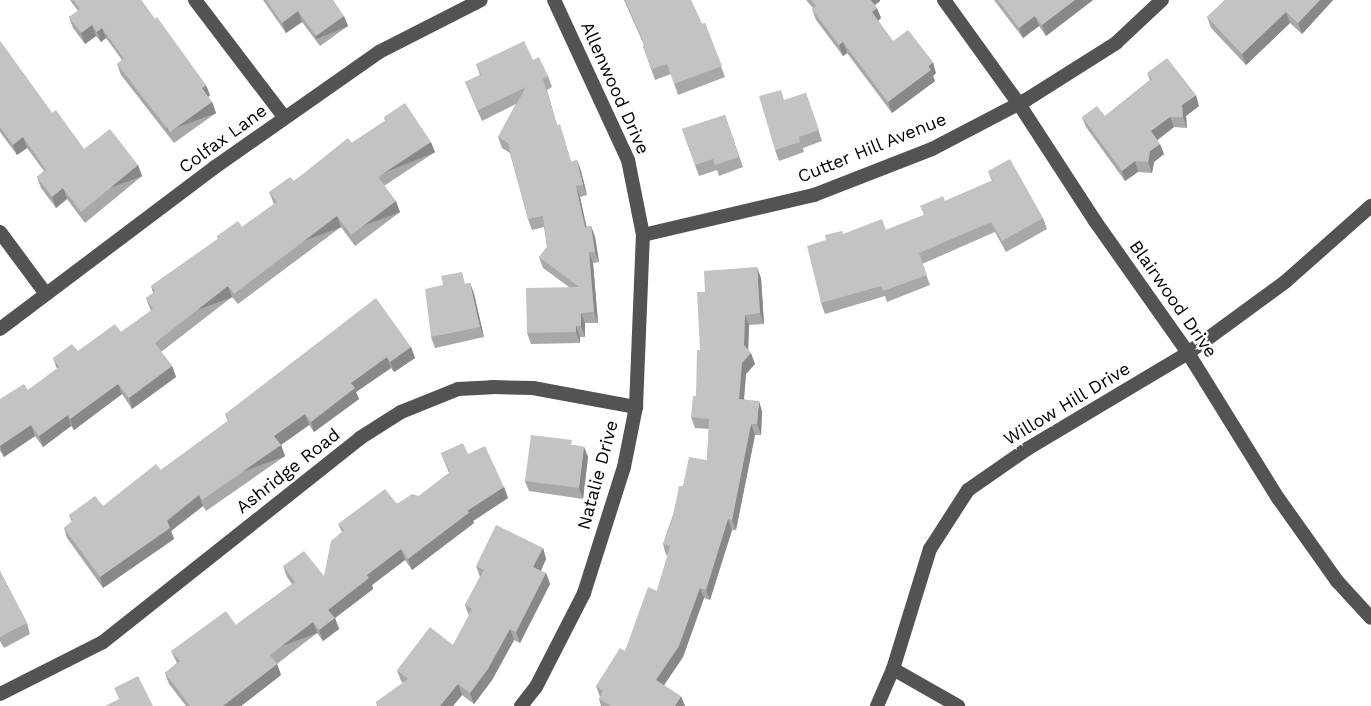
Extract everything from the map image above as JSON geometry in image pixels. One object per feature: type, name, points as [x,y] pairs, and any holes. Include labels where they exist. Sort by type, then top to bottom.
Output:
[{"type":"street","points":[[195,0],[285,118]]},
{"type":"street","name":"Colfax Lane","points":[[0,330],[215,167],[379,52],[481,0]]},
{"type":"street","name":"Allenwood Drive","points":[[554,0],[628,160],[643,235]]},
{"type":"street","name":"Blairwood Drive","points":[[944,0],[1019,104],[1095,221],[1188,353],[1278,498],[1337,581],[1371,618]]},
{"type":"street","name":"Cutter Hill Avenue","points":[[643,235],[814,195],[932,149],[1019,104],[1116,43],[1162,0]]},
{"type":"street","name":"Willow Hill Drive","points":[[877,706],[893,668],[930,549],[968,490],[1027,449],[1188,353],[1285,282],[1371,206]]},
{"type":"street","points":[[0,232],[47,294]]},
{"type":"street","name":"Natalie Drive","points":[[521,706],[536,687],[584,593],[624,467],[636,407],[643,235]]},
{"type":"street","name":"Ashridge Road","points":[[0,694],[103,642],[360,438],[401,412],[458,389],[492,387],[533,388],[636,407]]},
{"type":"street","points":[[893,668],[958,706]]},
{"type":"building","points":[[73,0],[141,0],[155,19],[157,17],[206,85],[202,88],[212,102],[170,132],[117,64],[124,59],[102,28],[97,32],[92,25],[81,33],[69,17],[80,9]]},
{"type":"building","points":[[266,0],[333,0],[344,16],[316,36],[298,11],[282,23]]},
{"type":"building","points":[[625,0],[691,0],[702,24],[705,23],[722,66],[674,84],[667,64],[651,69],[643,46],[645,45]]},
{"type":"building","points":[[811,0],[871,0],[877,8],[872,12],[893,41],[908,30],[933,62],[928,66],[931,70],[888,102],[843,42],[839,45],[812,9],[816,6]]},
{"type":"building","points":[[998,0],[1075,0],[1042,25],[1035,16],[1019,28]]},
{"type":"building","points":[[1225,0],[1320,0],[1298,23],[1286,12],[1242,54],[1207,17]]},
{"type":"building","points":[[0,41],[52,113],[56,110],[84,149],[110,129],[138,165],[81,212],[63,188],[52,197],[37,177],[46,170],[23,137],[13,145],[0,127]]},
{"type":"building","points":[[524,41],[533,60],[539,57],[548,76],[543,79],[557,125],[560,124],[571,162],[577,160],[583,185],[576,186],[585,227],[591,226],[595,252],[589,252],[594,312],[581,313],[581,326],[576,326],[576,332],[527,333],[526,288],[579,287],[539,257],[547,247],[543,216],[528,219],[508,143],[498,137],[526,87],[478,110],[465,82],[481,75],[476,64]]},
{"type":"building","points":[[1167,58],[1196,95],[1182,105],[1183,117],[1170,117],[1151,131],[1160,144],[1150,151],[1148,162],[1135,161],[1122,171],[1082,117],[1097,106],[1105,116],[1152,79],[1147,73]]},
{"type":"building","points":[[781,90],[784,100],[806,93],[819,130],[799,137],[800,142],[775,150],[759,96]]},
{"type":"building","points":[[405,103],[431,142],[378,177],[396,201],[351,235],[337,216],[234,294],[228,286],[155,343],[172,366],[129,398],[118,384],[70,419],[68,415],[39,436],[31,425],[0,446],[0,399],[24,384],[28,390],[59,367],[53,358],[72,344],[78,351],[115,324],[121,332],[153,309],[146,298],[155,291],[151,286],[219,238],[217,236],[238,221],[242,227],[277,202],[269,192],[290,177],[294,181],[348,138],[352,143],[386,120],[384,117]]},
{"type":"building","points":[[725,115],[739,157],[715,165],[713,159],[695,165],[682,129]]},
{"type":"building","points":[[1010,159],[1043,218],[1002,241],[991,222],[919,253],[927,275],[883,291],[881,286],[821,303],[807,246],[826,240],[825,235],[842,231],[843,234],[882,219],[886,230],[924,215],[920,206],[943,196],[945,201],[993,180],[988,171]]},
{"type":"building","points":[[757,267],[760,313],[745,315],[744,345],[751,353],[742,363],[739,399],[759,401],[757,424],[751,424],[732,520],[728,519],[706,590],[700,588],[679,646],[656,680],[681,696],[675,706],[611,706],[599,699],[603,691],[596,686],[620,648],[625,651],[648,587],[657,591],[670,546],[663,544],[672,521],[679,486],[683,486],[689,457],[707,460],[709,419],[691,417],[693,396],[696,396],[697,350],[700,350],[697,292],[705,292],[704,271]]},
{"type":"building","points":[[462,272],[465,284],[470,283],[480,327],[431,337],[425,289],[443,285],[441,276]]},
{"type":"building","points":[[376,298],[411,347],[390,362],[387,357],[351,383],[355,388],[311,422],[305,414],[274,436],[281,445],[202,500],[199,495],[167,520],[170,528],[100,577],[64,528],[73,520],[69,515],[95,496],[103,506],[156,464],[161,470],[229,420],[225,414]]},
{"type":"building","points":[[531,435],[572,440],[571,445],[584,447],[579,488],[525,481]]},
{"type":"building","points":[[463,443],[468,454],[485,446],[504,487],[467,511],[470,512],[408,559],[401,549],[367,575],[369,578],[328,610],[335,618],[319,630],[313,622],[270,655],[277,664],[223,706],[190,706],[165,673],[180,661],[171,651],[226,611],[236,625],[295,582],[283,566],[304,551],[324,576],[331,541],[344,530],[338,524],[385,489],[397,504],[412,494],[419,496],[450,472],[441,453]]},
{"type":"building","points":[[496,525],[543,548],[533,567],[546,573],[516,632],[510,629],[488,669],[470,693],[458,684],[440,706],[378,706],[376,702],[408,679],[397,670],[430,627],[453,645],[472,609],[465,605],[484,570],[476,566]]},
{"type":"building","points":[[0,571],[27,623],[0,637]]},
{"type":"building","points":[[138,676],[153,706],[105,706],[119,699],[114,688]]}]
